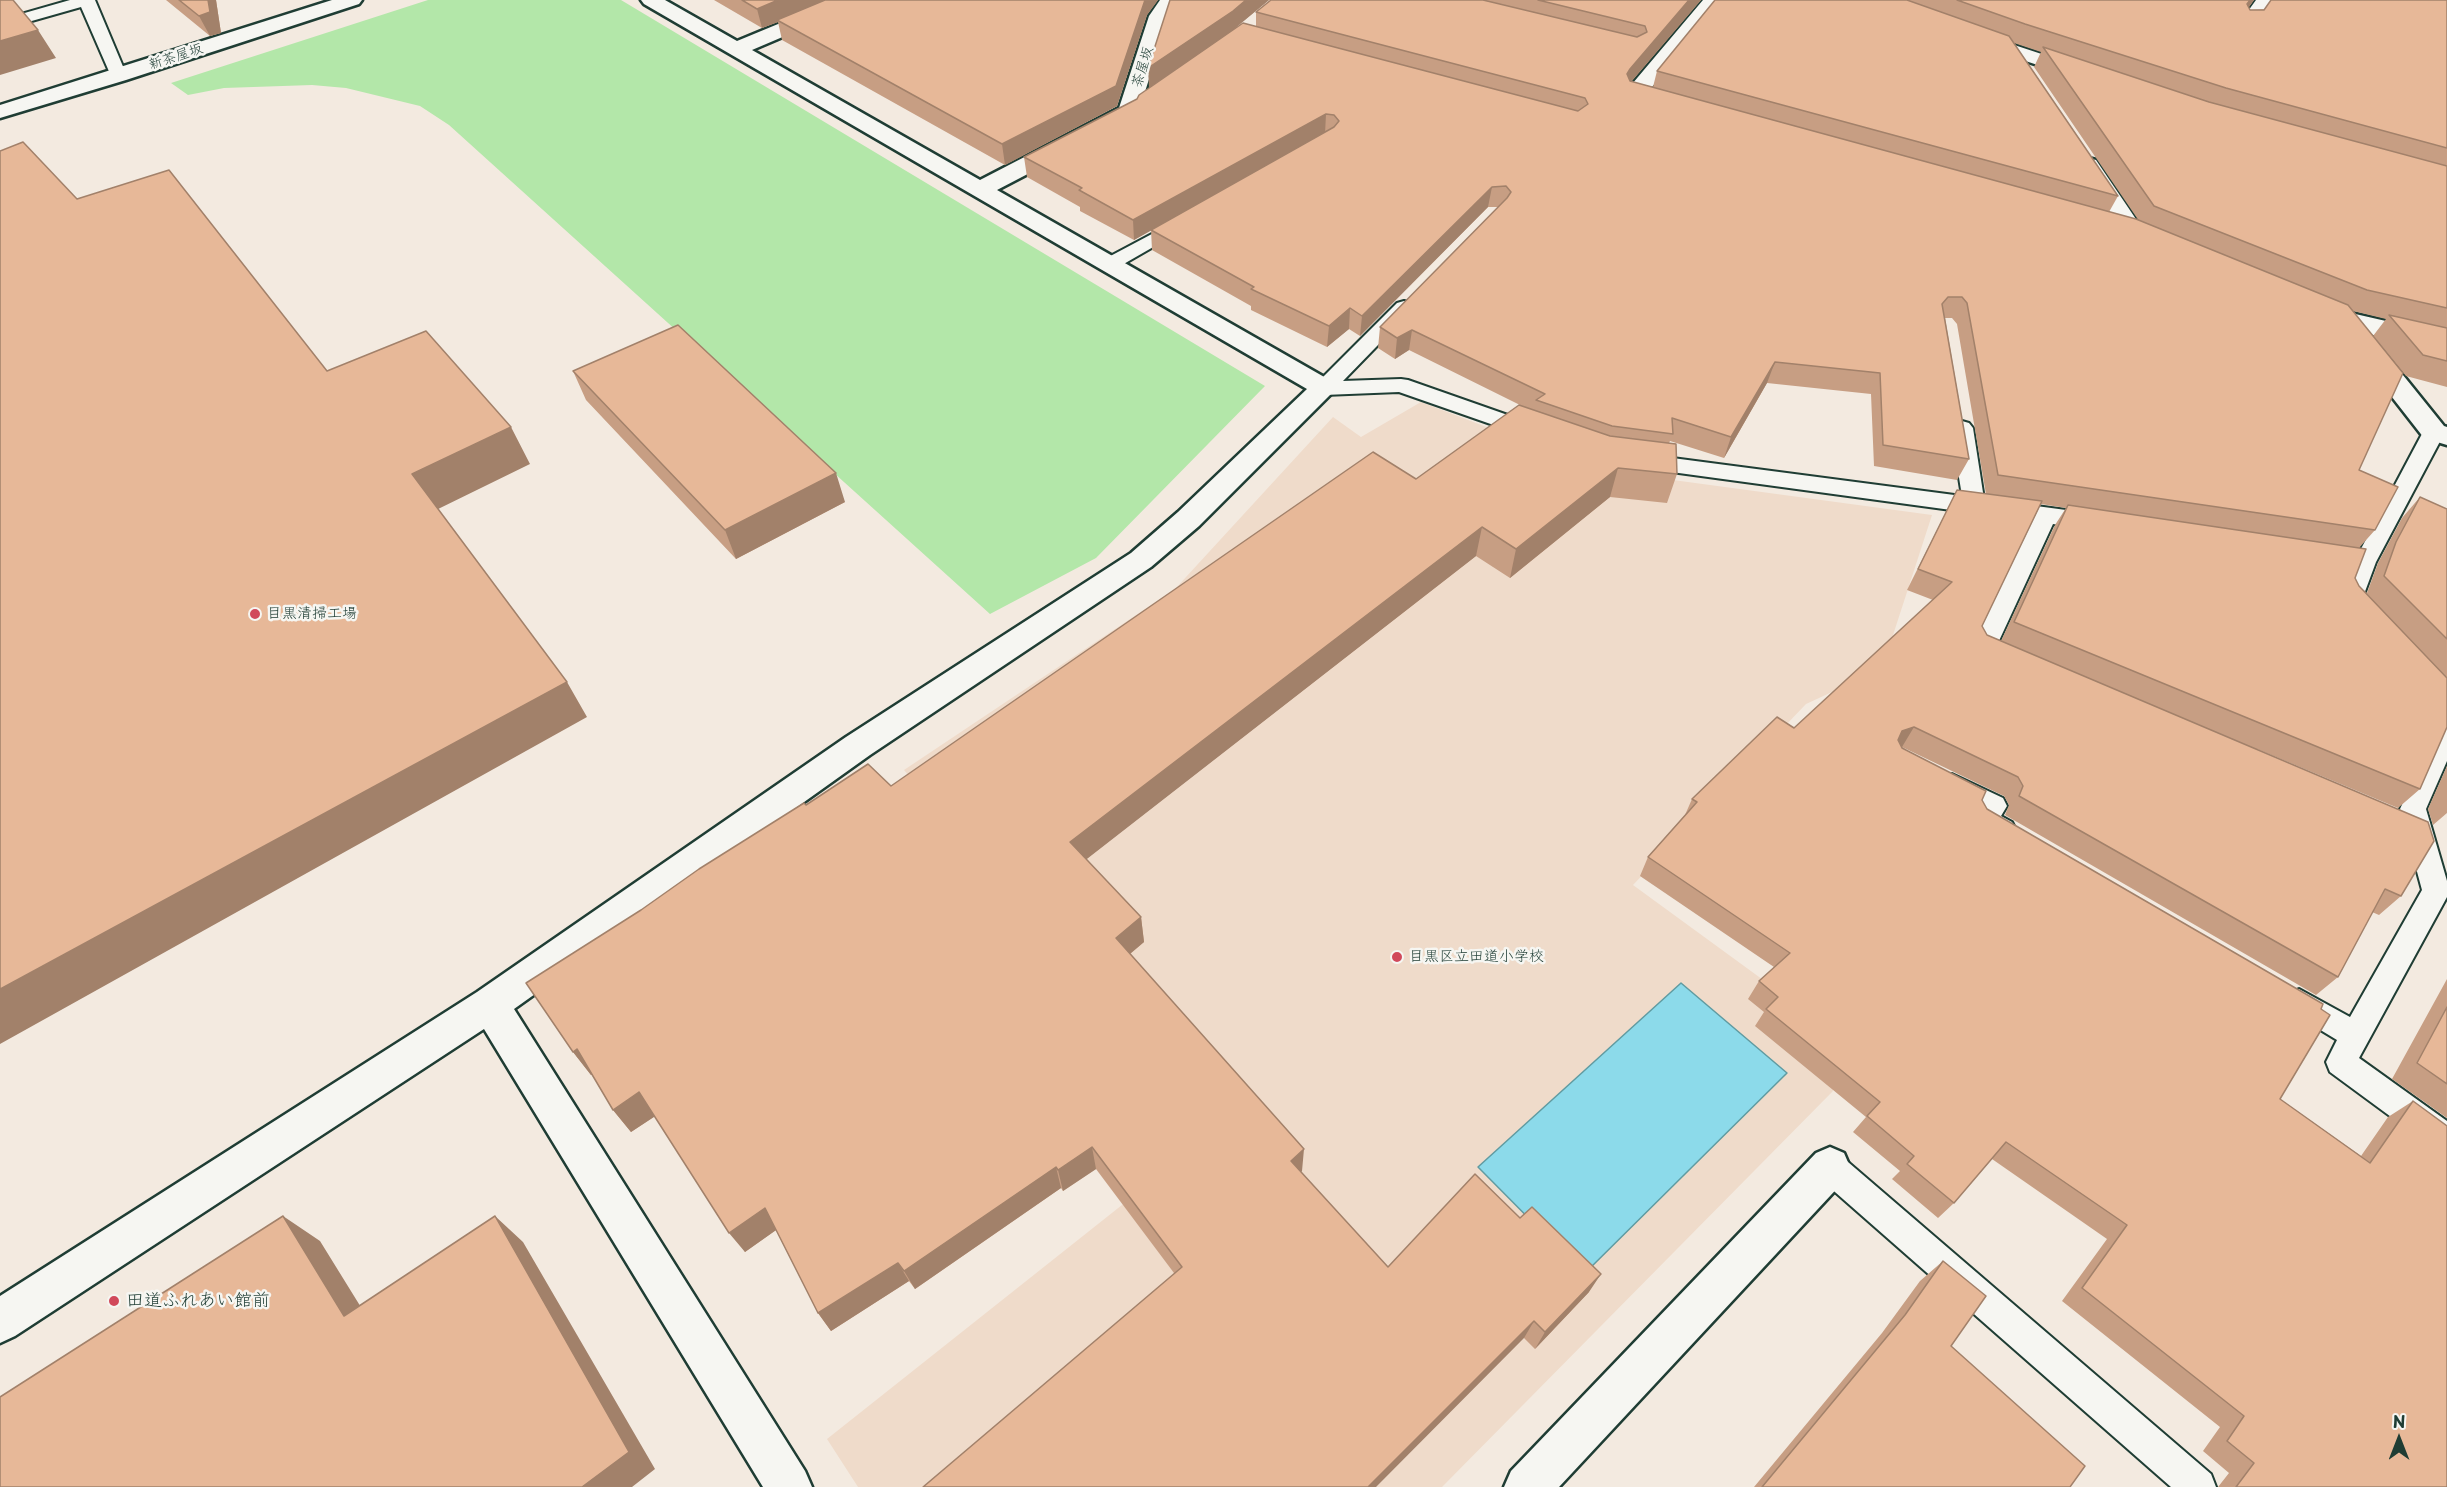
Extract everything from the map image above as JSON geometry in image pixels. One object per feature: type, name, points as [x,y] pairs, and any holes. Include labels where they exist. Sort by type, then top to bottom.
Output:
[{"type":"street","name":"新茶屋坂","points":[[0,112],[352,0]]},
{"type":"street","points":[[0,1322],[490,1004],[858,746],[1141,560],[1166,541],[1324,388],[651,0]]},
{"type":"street","points":[[736,49],[853,0]]},
{"type":"street","name":"茶屋坂","points":[[1129,112],[1159,16],[1170,0]]},
{"type":"street","points":[[1681,108],[1635,95],[1713,0]]},
{"type":"street","points":[[1956,31],[2096,79]]},
{"type":"street","points":[[2009,50],[2029,79]]},
{"type":"street","points":[[979,190],[1129,112]]},
{"type":"street","points":[[2074,146],[2133,233]]},
{"type":"street","points":[[2099,223],[2133,233],[2178,251]]},
{"type":"street","points":[[2299,300],[2343,319],[2447,343]]},
{"type":"street","points":[[2343,319],[2441,434]]},
{"type":"street","points":[[490,1004],[789,1487]]},
{"type":"street","points":[[1527,1487],[1830,1167]]},
{"type":"lane","points":[[0,26],[87,0],[119,76]]},
{"type":"lane","points":[[2246,25],[2264,0]]},
{"type":"lane","points":[[1129,112],[1148,99]]},
{"type":"lane","points":[[1108,265],[1202,212]]},
{"type":"lane","points":[[1324,388],[1414,297]]},
{"type":"lane","points":[[1324,388],[1401,385],[1547,436]]},
{"type":"lane","points":[[1958,403],[1974,504]]},
{"type":"lane","points":[[2375,624],[2351,599],[2365,561],[2441,434]]},
{"type":"lane","points":[[1626,459],[2117,525]]},
{"type":"lane","points":[[2028,665],[1984,647],[2047,514]]},
{"type":"lane","points":[[2341,558],[2365,561]]},
{"type":"lane","points":[[2447,732],[2413,809],[2436,891],[2342,1062],[2447,1140]]},
{"type":"lane","points":[[1932,775],[1994,806],[1983,818],[2024,842]]},
{"type":"lane","points":[[2388,818],[2420,832]]},
{"type":"lane","points":[[2272,987],[2355,1035]]},
{"type":"lane","points":[[1830,1167],[2198,1487]]},
{"type":"shaded area","name":"目黒区立田道小学校","points":[[1421,402],[1599,470],[1932,515],[1882,669],[1806,704],[1633,885],[1829,1028],[1833,1091],[1442,1487],[858,1487],[827,1439],[1214,1132],[904,770],[1175,589],[1333,417],[1361,437]]},
{"type":"green space","points":[[428,0],[621,0],[1265,386],[1096,558],[990,614],[449,125],[420,106],[346,88],[312,85],[224,88],[188,95],[171,83]]},
{"type":"water","points":[[1681,983],[1787,1073],[1584,1274],[1478,1167]]},
{"type":"building","points":[[0,0],[13,0],[38,30],[0,41]]},
{"type":"building","points":[[179,0],[208,0],[210,12],[199,16]]},
{"type":"building","points":[[742,0],[778,0],[757,9]]},
{"type":"building","points":[[825,0],[1145,0],[1116,86],[1002,144],[777,20]]},
{"type":"building","points":[[1170,0],[1246,0],[1148,68]]},
{"type":"building","points":[[1271,0],[1483,0],[1637,37],[1647,32],[1645,26],[1538,0],[1689,0],[1630,69],[1627,74],[1630,81],[2136,219],[2348,305],[2403,373],[2359,470],[2398,487],[2375,530],[1998,475],[1967,303],[1962,297],[1948,297],[1942,304],[1969,459],[1883,445],[1880,373],[1775,362],[1731,437],[1672,418],[1673,434],[1612,426],[1536,400],[1545,394],[1412,330],[1397,338],[1380,327],[1507,198],[1511,192],[1506,186],[1492,187],[1362,316],[1350,308],[1329,326],[1251,289],[1254,287],[1151,230],[1334,127],[1339,121],[1334,115],[1326,114],[1133,220],[1079,190],[1082,188],[1024,157],[1137,99],[1139,95],[1243,23],[1578,111],[1588,104],[1585,98],[1256,12]]},
{"type":"building","points":[[1715,0],[1907,0],[2009,36],[2118,196],[1657,71]]},
{"type":"building","points":[[1957,0],[2250,0],[2247,4],[2250,10],[2264,10],[2271,0],[2447,0],[2447,148],[2226,88]]},
{"type":"building","points":[[2043,47],[2209,102],[2447,166],[2447,308],[2367,290],[2154,206]]},
{"type":"building","name":"目黒清掃工場","points":[[23,142],[77,199],[169,170],[327,371],[426,331],[511,427],[412,474],[567,682],[0,989],[0,151]]},
{"type":"building","points":[[2389,315],[2447,328],[2447,361],[2423,355]]},
{"type":"building","points":[[678,325],[836,473],[725,530],[573,371]]},
{"type":"building","points":[[1519,405],[1610,436],[1676,444],[1677,474],[1618,468],[1516,549],[1482,527],[1070,842],[1141,917],[1116,938],[1304,1149],[1291,1161],[1388,1267],[1475,1174],[1520,1218],[1532,1207],[1601,1274],[1545,1332],[1534,1321],[1368,1487],[923,1487],[1182,1267],[1092,1147],[1058,1170],[1056,1167],[904,1271],[898,1263],[818,1313],[765,1208],[729,1233],[639,1092],[613,1110],[577,1049],[573,1052],[526,983],[641,910],[699,869],[804,803],[806,805],[868,764],[891,786],[1373,452],[1416,479]]},
{"type":"building","points":[[1957,490],[2042,501],[1982,626],[1987,635],[2428,822],[2434,841],[2401,896],[2385,889],[2338,977],[2019,796],[2023,786],[2018,777],[1914,727],[1902,731],[1898,740],[1902,748],[1986,791],[1982,800],[1987,809],[2323,1004],[2321,1009],[2330,1015],[2280,1099],[2370,1163],[2413,1101],[2447,1126],[2447,1487],[2236,1487],[2254,1463],[2227,1441],[2244,1416],[2082,1288],[2127,1225],[2006,1142],[1954,1203],[1907,1164],[1914,1156],[1867,1116],[1880,1102],[1766,1009],[1778,997],[1759,981],[1790,953],[1648,857],[1697,802],[1692,799],[1777,717],[1794,728],[1952,582],[1918,569]]},
{"type":"building","points":[[2420,497],[2447,509],[2447,639],[2384,576],[2396,542]]},
{"type":"building","points":[[2068,505],[2366,549],[2355,578],[2359,586],[2447,678],[2447,727],[2420,789],[2014,622]]},
{"type":"building","points":[[2447,1007],[2447,1084],[2417,1063]]},
{"type":"building","points":[[283,1216],[344,1316],[495,1216],[629,1452],[582,1487],[0,1487],[0,1397]]},
{"type":"building","points":[[1943,1261],[1986,1296],[1951,1346],[2085,1466],[2070,1487],[1762,1487],[1905,1315]]},
{"type":"place","name":"目黒清掃工場","points":[[255,614]]},
{"type":"place","name":"目黒区立田道小学校","points":[[1397,957]]},
{"type":"place","name":"田道ふれあい館前","points":[[114,1301]]}]
